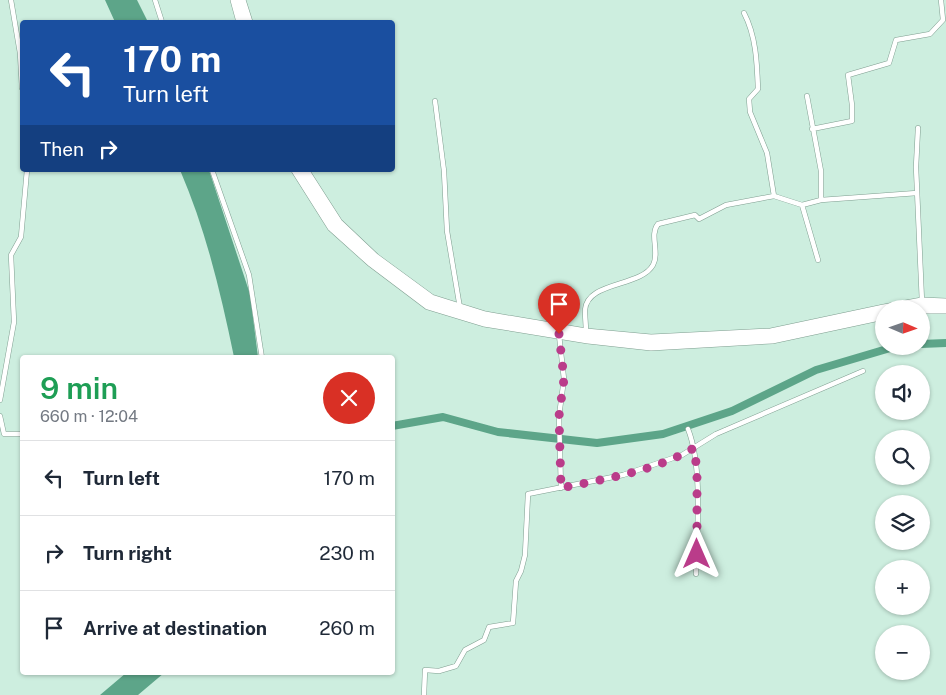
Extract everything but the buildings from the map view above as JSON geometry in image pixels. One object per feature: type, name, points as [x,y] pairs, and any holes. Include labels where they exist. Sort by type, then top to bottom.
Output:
[{"type":"highway","points":[[234,0],[240,20]]},
{"type":"highway","points":[[242,0],[247,20]]},
{"type":"highway","points":[[297,172],[328,220],[349,244],[428,305],[559,334],[651,340],[770,333],[875,311]]},
{"type":"highway","points":[[305,172],[328,211],[354,240],[419,292],[462,313],[651,346],[772,339],[875,317]]},
{"type":"highway","points":[[930,305],[946,303]]},
{"type":"highway","points":[[930,307],[946,309]]},
{"type":"street","points":[[11,0],[20,53]]},
{"type":"street","points":[[154,0],[161,20]]},
{"type":"street","points":[[812,129],[852,121],[848,74],[889,63],[896,40],[930,34],[943,20],[941,0]]},
{"type":"street","points":[[744,13],[752,29],[757,67],[758,89],[749,99],[750,112],[767,153],[774,196]]},
{"type":"street","points":[[807,96],[821,171],[821,200]]},
{"type":"street","points":[[435,101],[444,171],[447,231],[462,313]]},
{"type":"street","points":[[918,128],[921,300]]},
{"type":"street","points":[[0,400],[14,322],[11,255],[21,237],[27,172]]},
{"type":"street","points":[[213,172],[249,275],[262,355]]},
{"type":"street","points":[[587,336],[585,309],[598,291],[625,280],[636,279],[653,266],[657,252],[654,232],[658,224],[695,215],[699,219],[726,205],[774,196],[802,205],[821,200],[918,193]]},
{"type":"street","points":[[802,205],[818,260]]},
{"type":"street","points":[[559,334],[564,379],[559,416],[561,488]]},
{"type":"street","points":[[424,695],[424,670],[452,668],[459,663],[466,650],[484,640],[490,627],[513,624],[516,581],[521,571],[524,555],[526,496],[529,493],[561,488],[640,470],[682,455],[716,434],[863,370]]},
{"type":"street","points":[[0,416],[4,434],[20,434]]},
{"type":"street","points":[[688,429],[694,448],[697,470],[696,574]]},
{"type":"shaded area","points":[[105,0],[137,0],[147,20],[114,20]]},
{"type":"shaded area","points":[[181,172],[210,172],[250,294],[258,355],[234,355],[212,262]]},
{"type":"shaded area","points":[[124,675],[162,675],[138,695],[100,695]]},
{"type":"waterway","points":[[930,344],[946,343]]},
{"type":"waterway","points":[[395,425],[443,417],[498,432],[597,443],[663,434],[732,411],[816,370],[875,353]]},
{"type":"route","points":[[559,334],[564,379],[559,416],[561,488],[640,470],[682,455],[694,448],[697,470],[697,554]]}]
